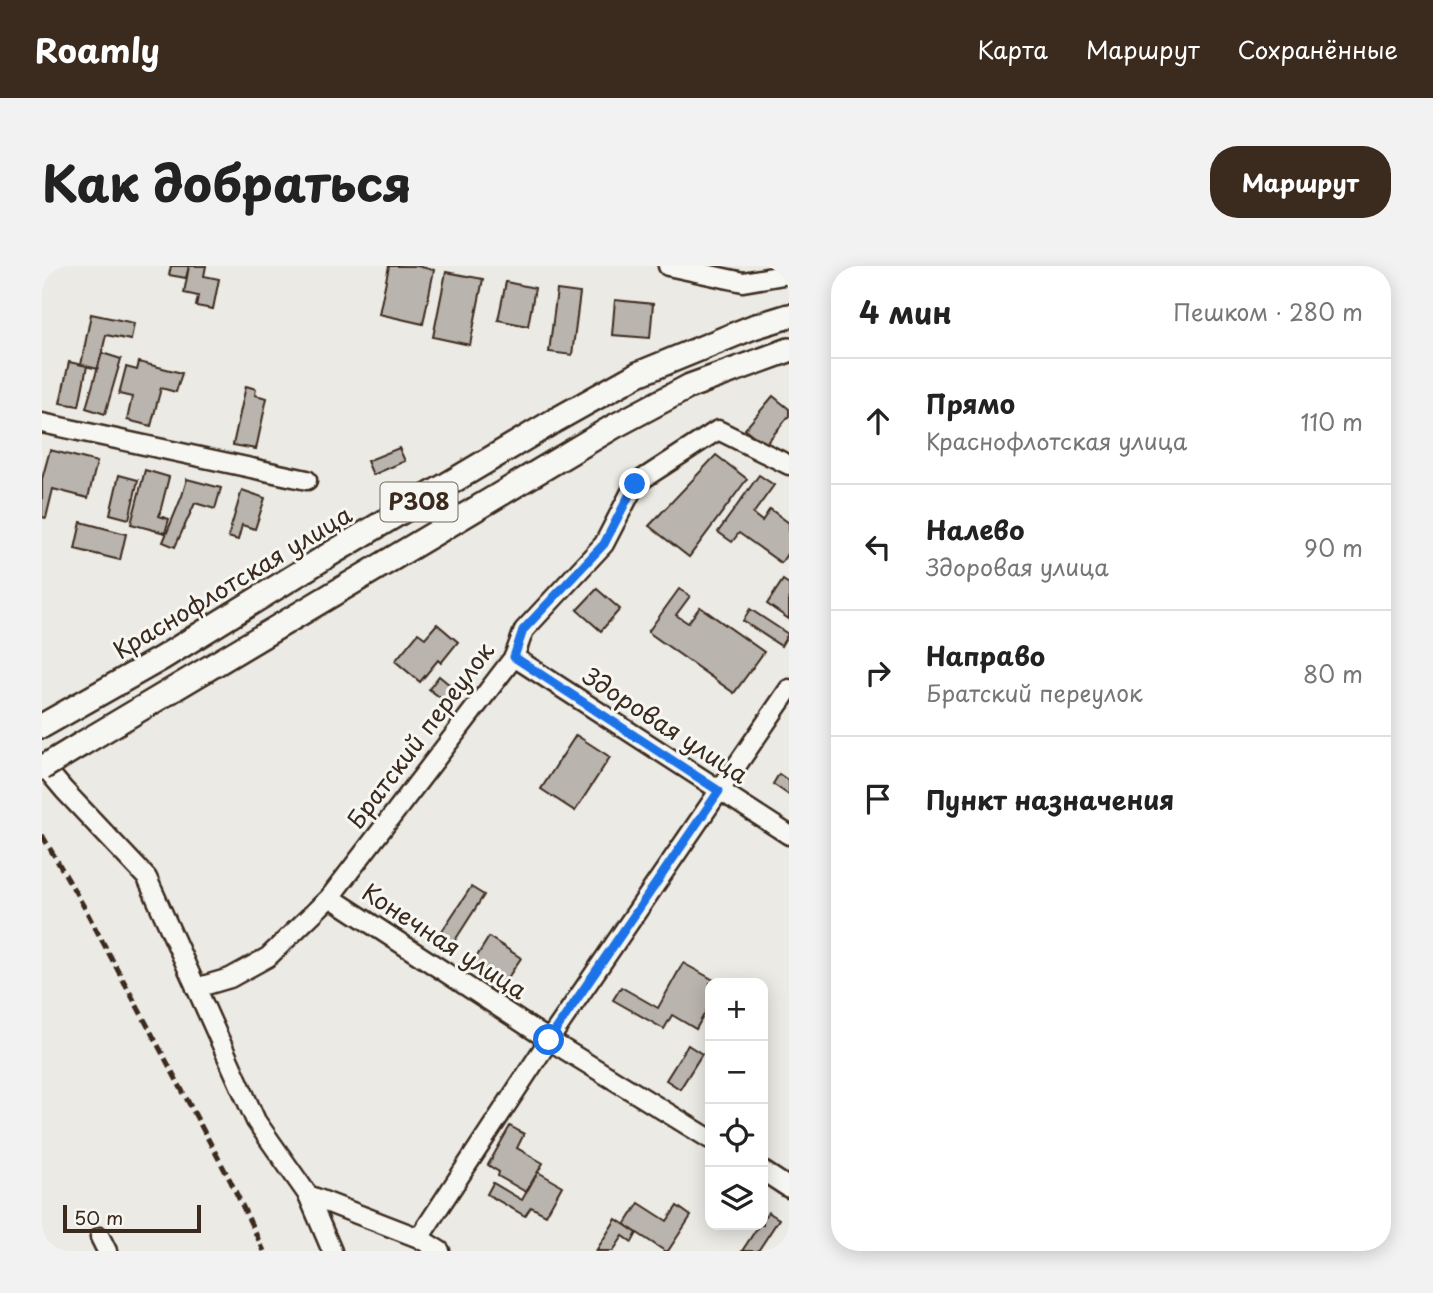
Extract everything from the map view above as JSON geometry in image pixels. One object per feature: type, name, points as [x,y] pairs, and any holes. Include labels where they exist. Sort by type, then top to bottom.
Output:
[{"type":"main road","name":"Краснофлотская улица","points":[[52,720],[162,658],[542,428],[638,374],[753,327],[789,316]]},
{"type":"main road","name":"p308","points":[[42,766],[613,427],[690,386],[789,350]]},
{"type":"street","points":[[668,266],[743,282],[789,274]]},
{"type":"street","points":[[42,422],[307,480]]},
{"type":"street","name":"Братский переулок","points":[[196,988],[230,978],[268,957],[330,897],[514,657],[523,630],[604,544],[635,484],[718,430],[789,465]]},
{"type":"street","name":"Здоровая улица","points":[[514,657],[789,835]]},
{"type":"street","points":[[419,1238],[549,1040],[789,690]]},
{"type":"street","points":[[42,766],[147,878],[256,1121],[308,1195],[332,1251]]},
{"type":"street","name":"Конечная улица","points":[[330,897],[549,1040],[705,1136]]},
{"type":"street","points":[[768,1174],[789,1188]]},
{"type":"street","points":[[308,1195],[419,1238],[440,1251]]},
{"type":"building","points":[[171,266],[189,266],[186,278],[169,275]]},
{"type":"building","points":[[189,266],[206,266],[204,276],[219,279],[213,309],[196,306],[198,296],[184,293]]},
{"type":"building","points":[[389,266],[417,266],[434,270],[423,324],[379,314]]},
{"type":"building","points":[[446,272],[483,279],[470,345],[433,337]]},
{"type":"building","points":[[506,282],[535,288],[528,326],[498,320]]},
{"type":"building","points":[[557,290],[580,293],[572,355],[549,352]]},
{"type":"building","points":[[615,300],[653,304],[650,338],[612,335]]},
{"type":"building","points":[[91,314],[134,323],[131,340],[106,335],[98,369],[81,365]]},
{"type":"building","points":[[102,353],[121,359],[105,414],[86,408]]},
{"type":"building","points":[[69,362],[87,366],[79,406],[60,403]]},
{"type":"building","points":[[139,362],[182,373],[176,392],[161,388],[151,426],[127,420],[132,397],[119,394],[126,367],[137,370]]},
{"type":"building","points":[[246,386],[256,389],[255,395],[267,398],[256,449],[233,445]]},
{"type":"building","points":[[773,396],[789,409],[789,416],[765,445],[745,429]]},
{"type":"building","points":[[399,448],[405,461],[373,475],[367,461]]},
{"type":"building","points":[[50,450],[97,462],[88,498],[53,489],[46,518],[42,517],[42,479]]},
{"type":"building","points":[[716,455],[747,479],[689,557],[649,526]]},
{"type":"building","points":[[145,470],[169,477],[159,516],[169,519],[165,533],[131,524]]},
{"type":"building","points":[[119,475],[138,480],[129,519],[110,514]]},
{"type":"building","points":[[759,475],[774,485],[753,514],[762,521],[770,509],[789,523],[789,551],[781,563],[739,533],[732,542],[718,532]]},
{"type":"building","points":[[187,479],[221,488],[215,509],[195,503],[175,547],[163,542]]},
{"type":"building","points":[[242,490],[265,498],[255,529],[242,525],[238,540],[228,537]]},
{"type":"building","points":[[81,522],[126,534],[120,560],[75,549]]},
{"type":"building","points":[[783,580],[789,584],[789,619],[767,604]]},
{"type":"building","points":[[597,589],[620,609],[601,631],[577,610]]},
{"type":"building","points":[[679,589],[690,596],[676,615],[688,623],[700,607],[764,652],[734,693],[648,632]]},
{"type":"building","points":[[750,609],[788,634],[781,646],[743,621]]},
{"type":"building","points":[[437,624],[458,642],[441,663],[438,660],[420,682],[395,661],[418,633],[425,638]]},
{"type":"building","points":[[439,676],[461,694],[451,706],[429,689]]},
{"type":"building","points":[[576,735],[610,757],[575,811],[541,789]]},
{"type":"building","points":[[779,774],[789,781],[789,795],[773,784]]},
{"type":"building","points":[[471,887],[484,895],[452,945],[438,937]]},
{"type":"building","points":[[489,937],[521,958],[505,982],[474,961]]},
{"type":"building","points":[[683,963],[710,978],[705,978],[705,1013],[696,1029],[672,1015],[664,1029],[613,1000],[621,987],[658,1008]]},
{"type":"building","points":[[688,1045],[702,1054],[680,1089],[666,1080]]},
{"type":"building","points":[[510,1126],[524,1134],[517,1148],[543,1163],[526,1192],[498,1176],[499,1172],[488,1165]]},
{"type":"building","points":[[538,1172],[562,1186],[546,1215],[531,1207],[525,1216],[487,1194],[493,1183],[522,1200]]},
{"type":"building","points":[[639,1203],[667,1221],[677,1206],[691,1216],[668,1251],[625,1225]]},
{"type":"building","points":[[768,1212],[779,1219],[758,1251],[742,1251],[756,1230],[768,1230]]},
{"type":"building","points":[[616,1219],[637,1233],[632,1242],[623,1236],[613,1251],[596,1251]]},
{"type":"railway","points":[[42,835],[83,905],[230,1180],[264,1251]]},
{"type":"route","points":[[549,1040],[719,791],[514,657],[523,630],[604,544],[635,484]]}]
